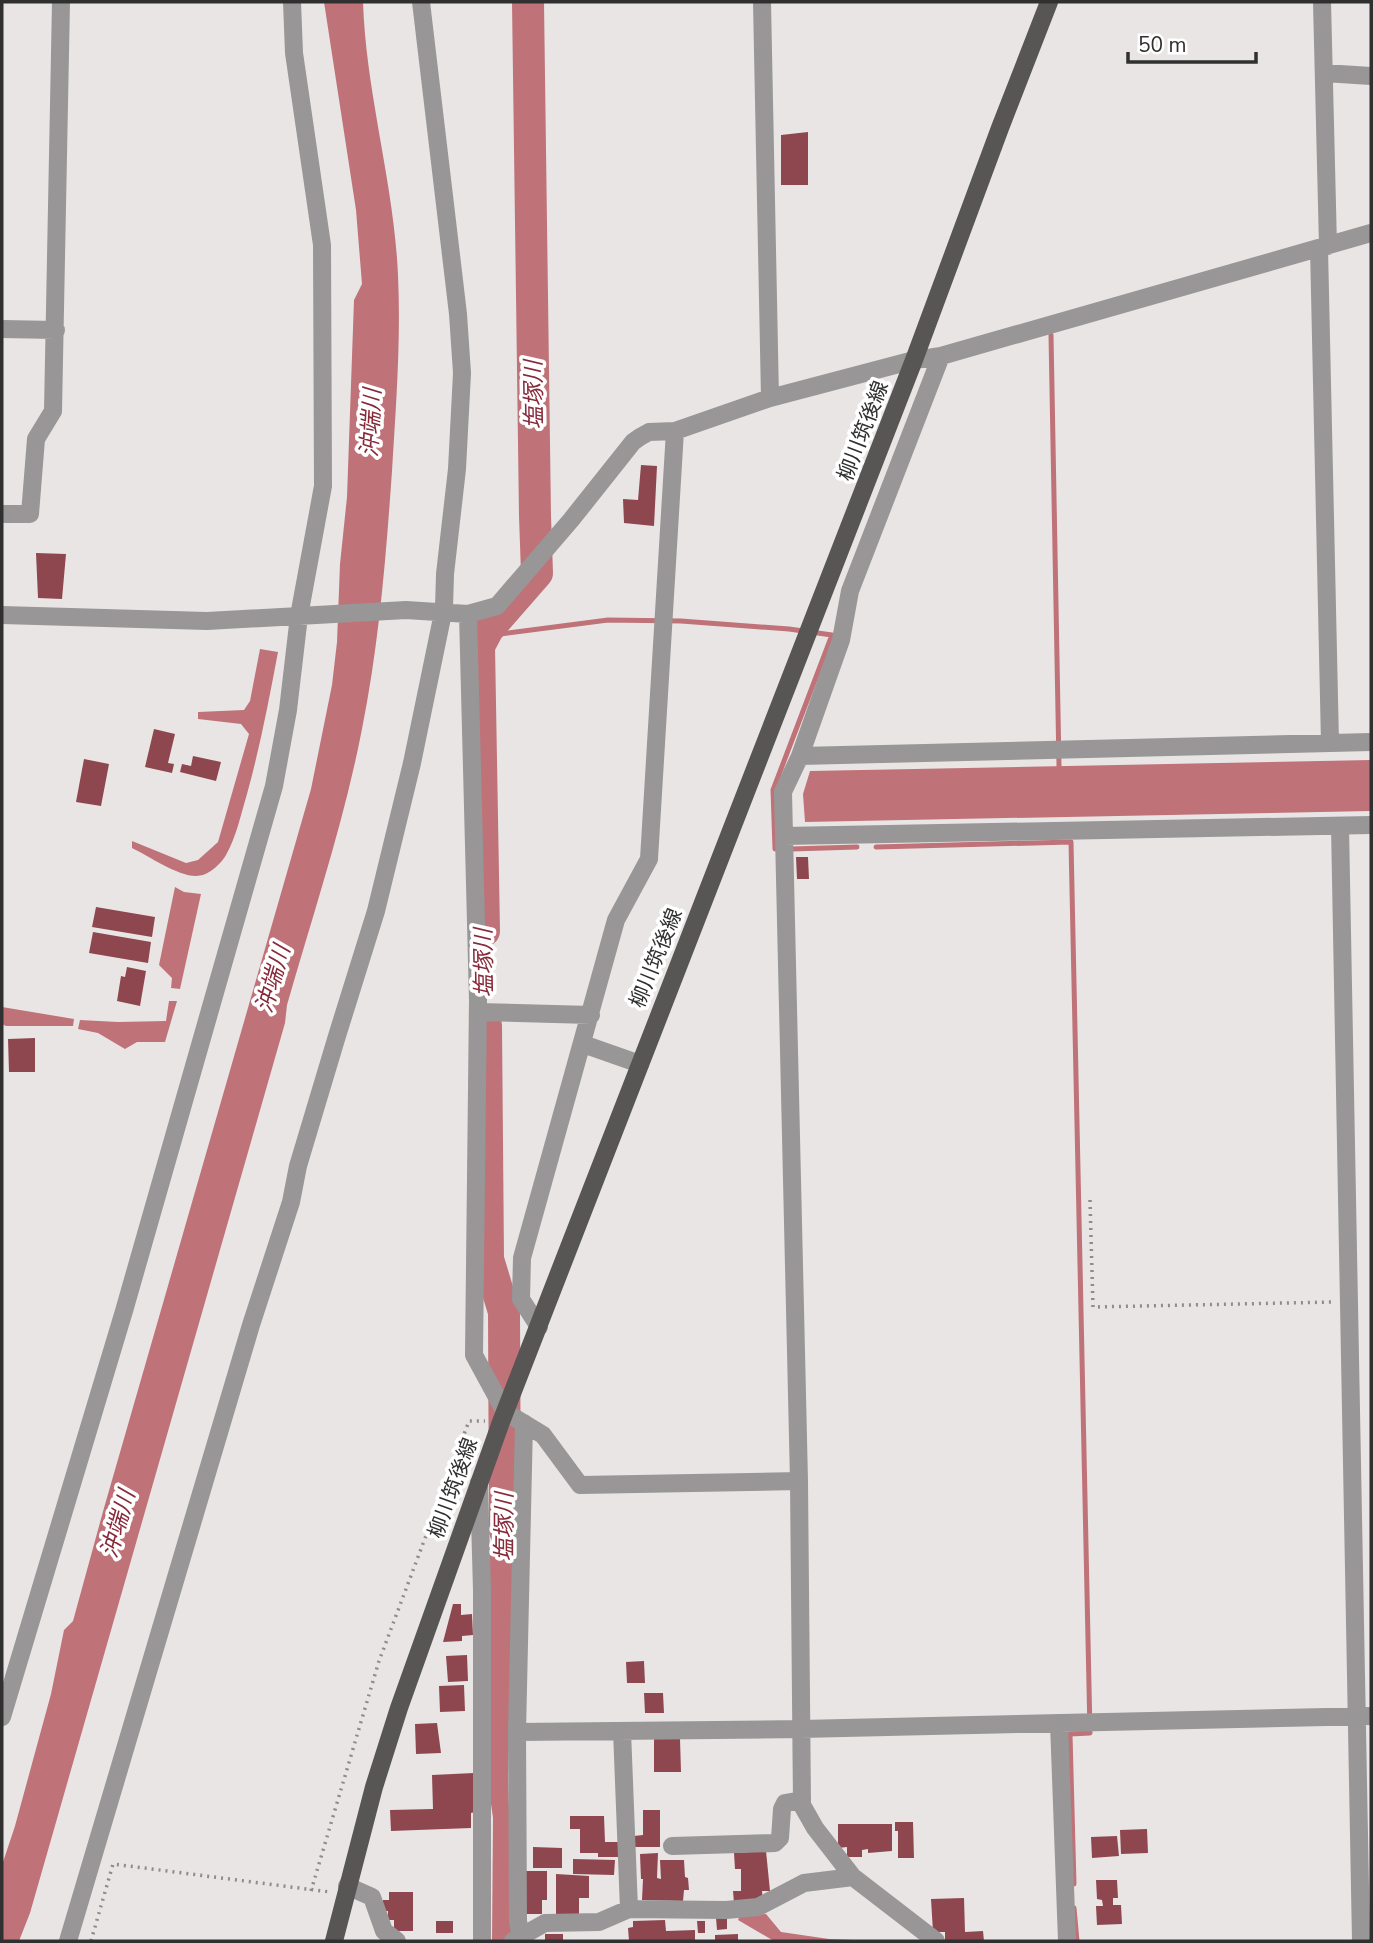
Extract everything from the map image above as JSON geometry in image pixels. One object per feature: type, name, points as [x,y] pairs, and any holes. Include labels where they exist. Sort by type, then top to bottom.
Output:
[{"type":"main road","name":"柳川筑後線","points":[[334,1941],[374,1787],[479,1482],[914,360],[1049,2]]},
{"type":"street","points":[[2,514],[30,514],[36,439],[52,411],[56,330],[61,2]]},
{"type":"street","points":[[2,1717],[124,1311],[274,786],[288,710],[299,616],[323,486],[322,244],[294,53],[292,2]]},
{"type":"street","points":[[68,1941],[376,911],[412,763],[442,612],[457,469],[462,373],[458,314],[421,2]]},
{"type":"street","points":[[762,2],[771,398]]},
{"type":"street","points":[[1322,2],[1330,743]]},
{"type":"street","points":[[1324,73],[1371,76]]},
{"type":"street","points":[[2,615],[207,621],[406,610],[468,614],[497,606],[633,442],[649,432],[675,431],[771,398],[914,360],[941,356],[1371,233]]},
{"type":"street","points":[[2,329],[56,330]]},
{"type":"street","points":[[936,1941],[853,1877],[815,1828],[802,1805],[799,1481],[783,792],[800,755],[841,640],[850,591],[941,356]]},
{"type":"street","points":[[538,1327],[521,1299],[522,1258],[616,920],[649,859],[675,431]]},
{"type":"street","points":[[468,614],[478,1012],[474,1355],[503,1417],[524,1423],[543,1435],[580,1485],[799,1481]]},
{"type":"street","points":[[800,755],[1371,742]]},
{"type":"street","points":[[784,836],[1371,825]]},
{"type":"street","points":[[1340,826],[1349,1301],[1364,1716],[1361,1941]]},
{"type":"street","points":[[478,1012],[591,1015]]},
{"type":"street","points":[[583,1044],[640,1064]]},
{"type":"street","points":[[516,1939],[517,1732],[524,1423]]},
{"type":"street","points":[[479,1482],[482,1590],[482,1941]]},
{"type":"street","points":[[517,1732],[801,1729],[1364,1716]]},
{"type":"street","points":[[1059,1723],[1067,1941]]},
{"type":"street","points":[[622,1731],[629,1909]]},
{"type":"street","points":[[672,1846],[775,1843],[780,1838],[782,1809],[785,1803],[802,1800]]},
{"type":"street","points":[[516,1939],[545,1923],[599,1922],[629,1909],[726,1910],[758,1907],[804,1883],[853,1877]]},
{"type":"street","points":[[346,1890],[372,1897],[384,1931],[397,1941]]},
{"type":"path","points":[[1090,1200],[1093,1307],[1349,1301]]},
{"type":"path","points":[[311,1891],[379,1661],[469,1420],[503,1417]]},
{"type":"path","points":[[91,1941],[113,1864],[311,1891],[346,1890]]},
{"type":"water","name":"沖端川","points":[[324,2],[363,2],[369,71],[391,206],[398,275],[398,348],[392,471],[381,600],[368,697],[355,764],[328,868],[287,1005],[285,1023],[30,1913],[19,1941],[2,1941],[2,1865],[51,1694],[64,1630],[73,1621],[311,789],[332,685],[347,497],[354,300],[362,284],[356,210]]},
{"type":"water","points":[[260,649],[278,652],[256,759],[230,848],[220,862],[205,874],[196,876],[180,873],[132,848],[132,841],[186,863],[198,860],[218,842],[249,734],[241,724],[198,719],[198,712],[244,710],[250,701]]},
{"type":"water","points":[[1371,760],[1371,811],[805,822],[803,794],[810,771]]},
{"type":"water","points":[[175,887],[184,892],[201,894],[180,989],[171,988],[172,978],[159,965]]},
{"type":"water","points":[[169,1001],[177,1001],[165,1042],[137,1042],[125,1049],[98,1033],[78,1029],[80,1020],[166,1021]]},
{"type":"water","points":[[2,1007],[74,1019],[73,1026],[6,1026],[2,1024]]},
{"type":"water","name":"塩塚川","points":[[516,1480],[508,1775],[513,1941],[492,1941],[493,1818],[488,1783],[489,1550],[492,1548],[498,1491]]},
{"type":"water","points":[[766,1914],[781,1932],[829,1939],[878,1941],[774,1941],[738,1920],[740,1915]]},
{"type":"building","points":[[808,132],[808,185],[781,185],[781,135]]},
{"type":"building","points":[[641,465],[657,466],[654,526],[624,523],[623,499],[638,500]]},
{"type":"building","points":[[36,553],[66,554],[62,599],[38,598]]},
{"type":"building","points":[[154,729],[175,734],[168,763],[174,764],[172,773],[145,767]]},
{"type":"building","points":[[193,756],[221,762],[216,781],[180,772],[182,764],[191,766]]},
{"type":"building","points":[[84,759],[109,764],[101,806],[76,802]]},
{"type":"building","points":[[796,857],[808,857],[809,879],[797,879]]},
{"type":"building","points":[[96,907],[155,917],[152,937],[92,927]]},
{"type":"building","points":[[93,932],[151,942],[148,963],[89,953]]},
{"type":"building","points":[[127,967],[146,971],[140,1006],[117,1001],[121,976],[125,977]]},
{"type":"building","points":[[35,1038],[35,1072],[9,1072],[8,1039]]},
{"type":"building","points":[[453,1604],[461,1604],[461,1615],[472,1614],[473,1635],[462,1636],[462,1641],[443,1642]]},
{"type":"building","points":[[467,1655],[468,1681],[448,1682],[446,1656]]},
{"type":"building","points":[[644,1661],[645,1683],[627,1683],[626,1662]]},
{"type":"building","points":[[464,1685],[465,1711],[440,1712],[439,1686]]},
{"type":"building","points":[[644,1693],[663,1693],[664,1713],[645,1713]]},
{"type":"building","points":[[437,1723],[441,1753],[416,1754],[415,1724]]},
{"type":"building","points":[[654,1739],[680,1739],[681,1772],[654,1772]]},
{"type":"building","points":[[474,1773],[475,1812],[471,1813],[471,1828],[391,1831],[390,1810],[433,1809],[432,1775]]},
{"type":"building","points":[[643,1810],[660,1810],[660,1847],[635,1847],[634,1836],[643,1835]]},
{"type":"building","points":[[570,1816],[604,1816],[605,1842],[621,1842],[621,1857],[598,1857],[598,1853],[580,1853],[580,1829],[570,1829]]},
{"type":"building","points":[[895,1822],[913,1822],[914,1858],[898,1858],[898,1831],[895,1831]]},
{"type":"building","points":[[838,1824],[892,1824],[892,1851],[868,1853],[868,1849],[862,1850],[862,1857],[847,1857],[847,1847],[838,1848]]},
{"type":"building","points":[[1147,1829],[1148,1853],[1121,1854],[1120,1830]]},
{"type":"building","points":[[1117,1836],[1119,1856],[1092,1858],[1091,1837]]},
{"type":"building","points":[[533,1847],[562,1848],[562,1868],[533,1868]]},
{"type":"building","points":[[766,1851],[770,1891],[762,1891],[763,1902],[734,1903],[733,1891],[741,1891],[741,1869],[735,1869],[734,1853]]},
{"type":"building","points":[[658,1853],[657,1878],[661,1879],[660,1860],[684,1860],[689,1890],[684,1890],[683,1901],[642,1900],[640,1854]]},
{"type":"building","points":[[573,1859],[615,1860],[614,1875],[573,1874]]},
{"type":"building","points":[[525,1871],[547,1871],[547,1900],[542,1900],[542,1914],[525,1914]]},
{"type":"building","points":[[556,1874],[589,1876],[589,1898],[579,1898],[579,1914],[556,1914]]},
{"type":"building","points":[[1096,1880],[1117,1880],[1118,1898],[1113,1898],[1113,1905],[1121,1905],[1122,1924],[1097,1925],[1096,1906],[1103,1906],[1102,1900],[1097,1899]]},
{"type":"building","points":[[389,1892],[413,1892],[413,1931],[394,1931],[394,1920],[388,1920],[388,1911],[383,1911],[383,1900],[389,1900]]},
{"type":"building","points":[[964,1898],[965,1932],[983,1931],[984,1941],[945,1941],[945,1932],[933,1932],[931,1899]]},
{"type":"building","points":[[727,1917],[727,1929],[717,1930],[716,1918]]},
{"type":"building","points":[[665,1920],[666,1931],[695,1930],[695,1941],[629,1941],[628,1928],[633,1927],[633,1921]]},
{"type":"building","points":[[436,1921],[453,1921],[453,1933],[436,1933]]},
{"type":"building","points":[[697,1921],[705,1921],[705,1933],[698,1933]]},
{"type":"building","points":[[545,1934],[563,1934],[563,1941],[545,1941]]},
{"type":"building","points":[[738,1934],[738,1941],[715,1941],[715,1935]]},
{"type":"waterway","name":"塩塚川","points":[[484,931],[479,646],[488,629],[537,573],[528,2]]},
{"type":"waterway","points":[[1051,335],[1059,766]]},
{"type":"waterway","points":[[485,636],[608,620],[681,621],[832,635],[773,790],[775,849]]},
{"type":"waterway","points":[[876,847],[1071,842],[1090,1733],[1070,1734],[1074,1884]]},
{"type":"waterway","points":[[792,849],[857,847]]},
{"type":"waterway","name":"塩塚川","points":[[486,1025],[488,1259],[504,1312],[505,1531]]},
{"type":"waterway","points":[[1074,1908],[1077,1941]]}]
